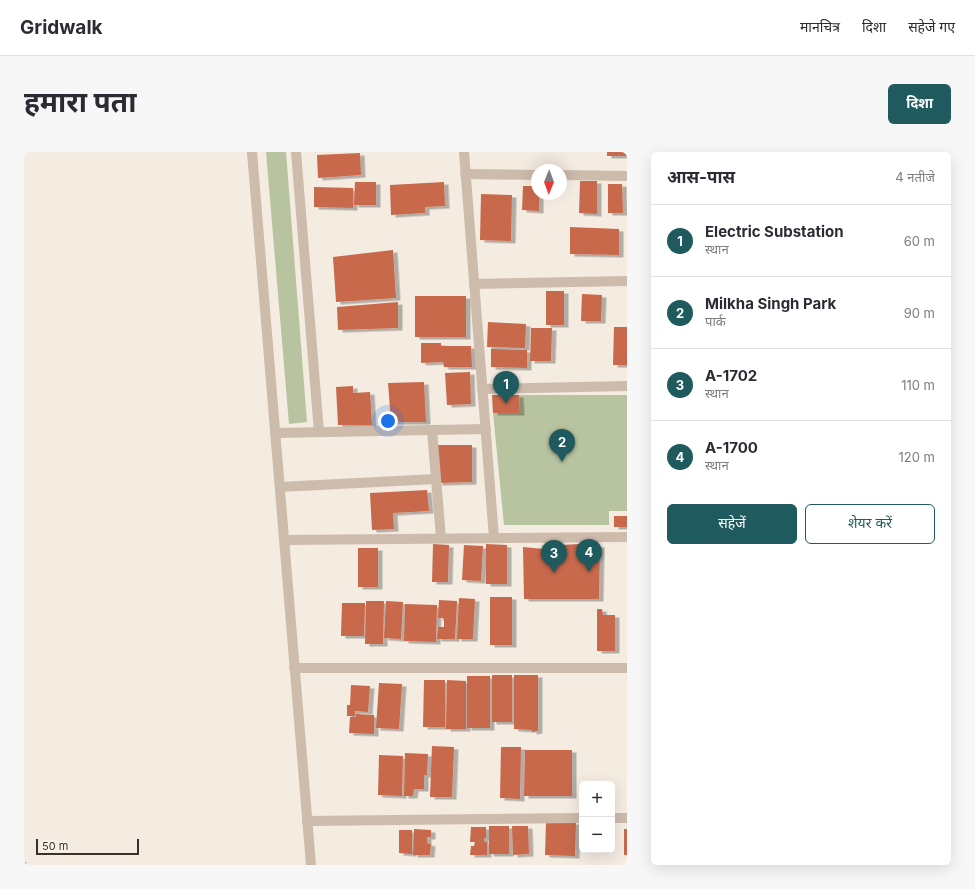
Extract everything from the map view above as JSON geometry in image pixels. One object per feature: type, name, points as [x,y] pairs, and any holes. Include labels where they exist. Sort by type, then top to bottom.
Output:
[{"type":"street","points":[[252,152],[311,865]]},
{"type":"street","points":[[296,152],[319,432]]},
{"type":"street","points":[[464,152],[494,538]]},
{"type":"street","points":[[465,174],[531,175]]},
{"type":"street","points":[[567,175],[627,176]]},
{"type":"street","points":[[474,284],[627,282]]},
{"type":"street","points":[[482,389],[627,386]]},
{"type":"street","points":[[275,434],[486,429]]},
{"type":"street","points":[[432,430],[441,538]]},
{"type":"street","points":[[280,487],[436,479]]},
{"type":"street","points":[[284,540],[627,537]]},
{"type":"street","points":[[294,668],[627,668]]},
{"type":"street","points":[[307,821],[579,818]]},
{"type":"street","points":[[615,818],[627,818]]},
{"type":"green space","points":[[266,152],[286,152],[307,422],[289,424]]},
{"type":"green space","points":[[519,395],[627,395],[627,511],[609,511],[609,525],[504,525],[493,413],[520,413]]},
{"type":"building","points":[[607,152],[627,152],[627,156],[607,156]]},
{"type":"building","points":[[360,153],[361,175],[318,178],[317,155]]},
{"type":"building","points":[[580,181],[597,181],[597,214],[579,213]]},
{"type":"building","points":[[355,182],[376,182],[376,205],[354,205]]},
{"type":"building","points":[[444,182],[445,206],[425,207],[425,213],[391,215],[390,185]]},
{"type":"building","points":[[608,184],[622,184],[623,213],[608,213]]},
{"type":"building","points":[[523,186],[531,186],[531,200],[539,200],[539,211],[522,210]]},
{"type":"building","points":[[314,187],[353,188],[353,208],[314,207]]},
{"type":"building","points":[[481,194],[512,195],[511,241],[480,240]]},
{"type":"building","points":[[570,227],[619,229],[619,255],[570,254]]},
{"type":"building","points":[[393,250],[396,298],[336,302],[333,257]]},
{"type":"building","points":[[546,291],[564,291],[564,325],[546,325]]},
{"type":"building","points":[[582,294],[602,295],[601,321],[581,321]]},
{"type":"building","points":[[415,296],[466,296],[466,337],[415,337]]},
{"type":"building","points":[[398,302],[398,328],[338,330],[337,307]]},
{"type":"building","points":[[488,322],[526,324],[525,348],[487,347]]},
{"type":"building","points":[[614,327],[627,327],[627,365],[613,365]]},
{"type":"building","points":[[531,328],[552,328],[551,361],[530,361]]},
{"type":"building","points":[[421,343],[441,343],[441,346],[471,346],[472,367],[444,367],[443,362],[421,363]]},
{"type":"building","points":[[491,349],[527,350],[527,368],[491,367]]},
{"type":"building","points":[[470,372],[471,404],[447,405],[445,373]]},
{"type":"building","points":[[424,382],[426,422],[391,422],[388,383]]},
{"type":"building","points":[[353,386],[353,393],[370,392],[372,425],[338,425],[336,387]]},
{"type":"building","points":[[492,395],[519,395],[520,413],[493,413]]},
{"type":"building","points":[[438,445],[472,445],[472,482],[438,483]]},
{"type":"building","points":[[427,490],[429,511],[393,513],[394,529],[372,530],[370,493]]},
{"type":"building","points":[[614,516],[627,516],[627,527],[614,527]]},
{"type":"building","points":[[433,544],[449,545],[448,582],[432,582]]},
{"type":"building","points":[[486,544],[507,545],[507,584],[486,584]]},
{"type":"building","points":[[579,544],[600,545],[599,599],[524,599],[523,547],[544,549],[544,546]]},
{"type":"building","points":[[464,545],[483,546],[481,581],[462,580]]},
{"type":"building","points":[[358,548],[378,548],[378,587],[358,587]]},
{"type":"building","points":[[490,597],[512,597],[512,645],[490,645]]},
{"type":"building","points":[[459,598],[475,599],[473,639],[457,639]]},
{"type":"building","points":[[439,600],[457,601],[455,639],[437,639],[438,627],[444,627],[444,618],[438,618]]},
{"type":"building","points":[[366,601],[384,601],[383,644],[365,644]]},
{"type":"building","points":[[386,601],[403,602],[401,639],[384,638]]},
{"type":"building","points":[[342,603],[365,603],[364,636],[341,636]]},
{"type":"building","points":[[405,604],[437,605],[436,642],[404,641]]},
{"type":"building","points":[[597,609],[602,609],[603,615],[615,615],[615,651],[597,651]]},
{"type":"building","points":[[492,675],[512,675],[512,722],[492,722]]},
{"type":"building","points":[[514,675],[538,675],[538,731],[532,732],[532,730],[514,729]]},
{"type":"building","points":[[467,676],[490,676],[490,728],[467,728]]},
{"type":"building","points":[[424,680],[445,680],[445,727],[423,727]]},
{"type":"building","points":[[447,680],[466,681],[466,729],[446,729]]},
{"type":"building","points":[[379,683],[402,684],[399,729],[376,728]]},
{"type":"building","points":[[351,685],[370,686],[368,712],[355,711],[355,716],[347,716],[347,705],[350,705]]},
{"type":"building","points":[[356,714],[374,715],[374,734],[349,733],[350,717],[356,717]]},
{"type":"building","points":[[432,746],[454,747],[452,797],[430,797]]},
{"type":"building","points":[[501,747],[521,747],[520,799],[500,798]]},
{"type":"building","points":[[525,750],[572,750],[572,796],[524,796]]},
{"type":"building","points":[[405,753],[428,754],[427,775],[424,775],[424,789],[414,789],[413,796],[404,796]]},
{"type":"building","points":[[379,755],[403,756],[402,796],[378,795]]},
{"type":"building","points":[[546,822],[576,822],[575,856],[545,855]]},
{"type":"building","points":[[489,826],[509,826],[509,854],[489,854]]},
{"type":"building","points":[[512,826],[528,826],[529,854],[513,855]]},
{"type":"building","points":[[471,827],[486,827],[486,838],[484,838],[484,842],[487,842],[487,855],[470,855],[471,846],[474,846],[475,842],[470,842]]},
{"type":"building","points":[[414,829],[431,830],[431,837],[427,837],[427,843],[431,844],[430,855],[413,855]]},
{"type":"building","points":[[624,829],[627,829],[627,855],[624,855]]},
{"type":"building","points":[[399,830],[412,830],[412,854],[399,853]]},
{"type":"place","name":"Electric Substation","points":[[506,404]]},
{"type":"place","name":"Milkha Singh Park","points":[[562,462]]},
{"type":"place","name":"A-1700","points":[[589,572]]},
{"type":"place","name":"A-1702","points":[[554,573]]}]
